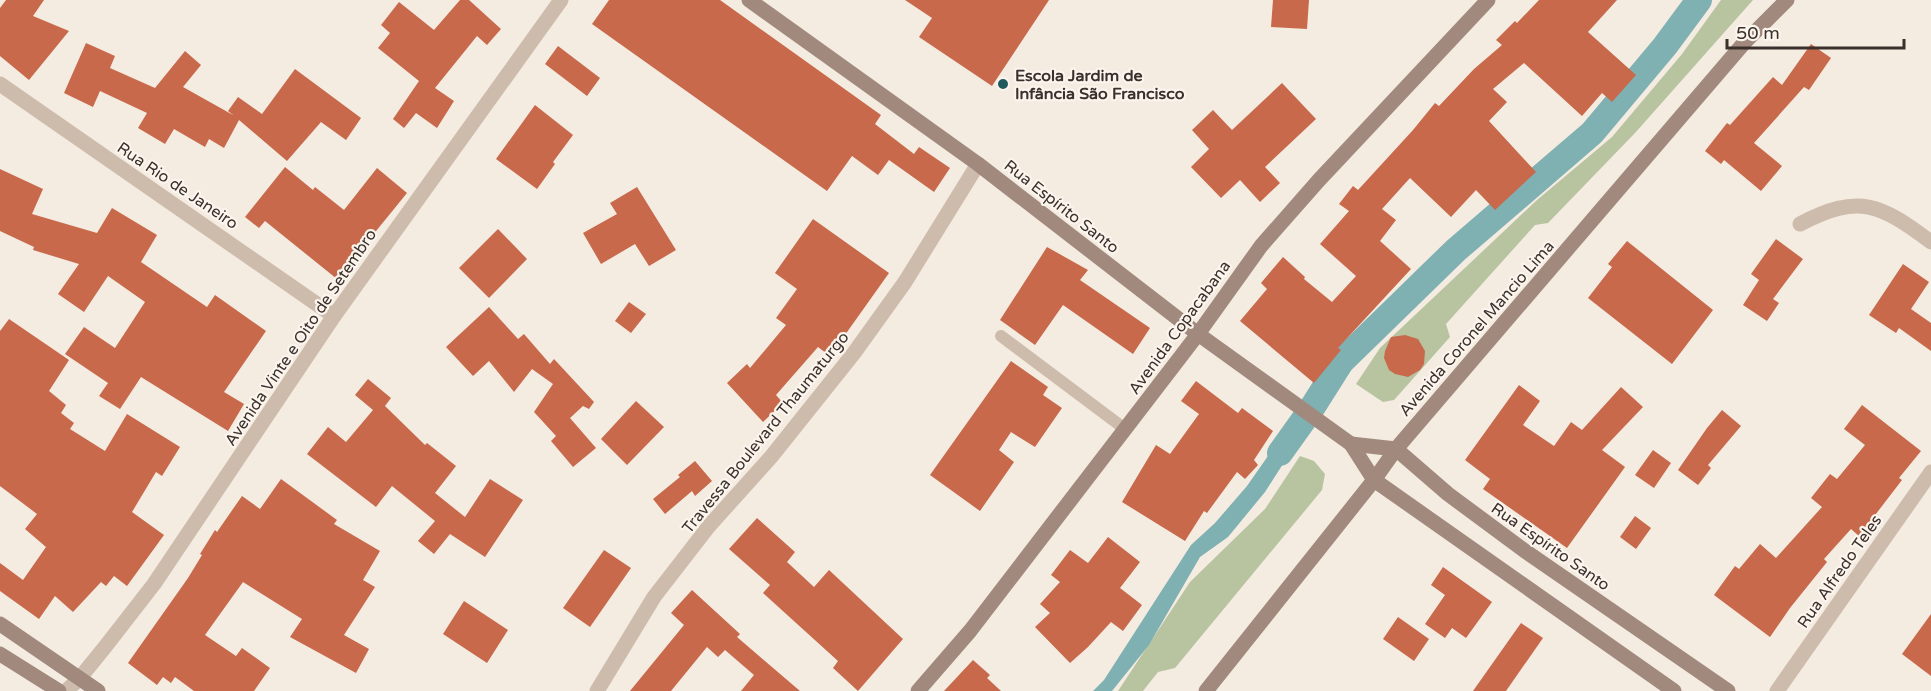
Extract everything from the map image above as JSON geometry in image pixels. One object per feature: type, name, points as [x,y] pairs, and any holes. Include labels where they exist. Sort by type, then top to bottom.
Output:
[{"type":"street","name":"Avenida Vinte e Oito de Setembro","points":[[66,691],[80,679],[154,584],[334,316],[561,0]]},
{"type":"street","name":"Rua Espírito Santo","points":[[749,0],[978,164],[1198,334],[1351,444],[1374,480],[1674,691]]},
{"type":"street","name":"Avenida Coronel Mancio Lima","points":[[1206,691],[1374,480],[1396,449],[1744,43],[1787,0]]},
{"type":"street","name":"Avenida Copacabana","points":[[918,691],[970,631],[1198,334],[1261,246],[1481,2]]},
{"type":"street","name":"Rua Rio de Janeiro","points":[[0,84],[334,316]]},
{"type":"street","name":"Travessa Boulevard Thaumaturgo","points":[[597,691],[654,597],[709,526],[771,457],[854,353],[904,282],[978,164]]},
{"type":"street","points":[[1800,224],[1833,209],[1862,205],[1880,210],[1901,221],[1931,242]]},
{"type":"street","name":"Rua Espírito Santo","points":[[1351,444],[1396,449],[1448,494],[1516,545],[1728,691]]},
{"type":"street","name":"Rua Alfredo Teles","points":[[1777,691],[1931,472]]},
{"type":"street","points":[[0,624],[99,691]]},
{"type":"street","points":[[0,654],[59,691]]},
{"type":"lane","points":[[1001,336],[1125,429]]},
{"type":"green space","points":[[1721,0],[1753,0],[1635,133],[1548,223],[1535,225],[1446,324],[1450,337],[1394,400],[1383,402],[1356,384],[1380,348],[1537,200],[1612,137],[1682,54]]},
{"type":"green space","points":[[1300,456],[1314,461],[1325,474],[1322,490],[1175,668],[1158,672],[1143,691],[1118,691],[1190,582],[1265,509]]},
{"type":"water","points":[[1293,420],[1306,428],[1265,492],[1228,537],[1200,557],[1149,645],[1112,691],[1093,691],[1104,680],[1191,545],[1215,523],[1247,486]]},
{"type":"building","points":[[6,0],[44,0],[33,16],[69,31],[29,80],[0,56],[0,8]]},
{"type":"building","points":[[460,0],[469,0],[501,29],[487,45],[477,36],[435,88],[454,101],[437,128],[416,113],[404,128],[393,119],[419,81],[378,48],[390,33],[381,25],[399,2],[434,30]]},
{"type":"building","points":[[609,0],[720,0],[881,115],[875,124],[914,154],[919,147],[950,168],[934,192],[889,160],[878,175],[852,156],[827,191],[592,24]]},
{"type":"building","points":[[905,0],[1049,0],[992,86],[919,37],[932,18]]},
{"type":"building","points":[[1273,0],[1309,0],[1307,29],[1271,27]]},
{"type":"building","points":[[1539,0],[1617,0],[1588,32],[1636,75],[1612,102],[1602,93],[1582,116],[1524,63],[1493,89],[1507,102],[1489,121],[1536,172],[1495,210],[1476,190],[1451,217],[1410,178],[1382,209],[1396,220],[1380,241],[1411,269],[1338,348],[1341,350],[1314,383],[1240,321],[1267,289],[1261,283],[1283,257],[1305,277],[1304,279],[1332,302],[1356,276],[1320,244],[1349,211],[1339,204],[1353,186],[1358,190],[1435,103],[1439,106],[1474,69],[1502,45],[1496,40],[1515,21],[1517,23]]},
{"type":"building","points":[[86,43],[115,56],[110,68],[155,88],[185,51],[201,65],[183,87],[233,115],[228,111],[238,97],[262,114],[295,69],[361,118],[346,140],[321,122],[287,161],[239,120],[224,148],[209,139],[205,147],[174,129],[165,144],[138,128],[147,113],[100,91],[93,107],[64,93]]},
{"type":"building","points":[[1811,44],[1831,58],[1809,90],[1804,87],[1754,143],[1782,166],[1761,191],[1724,160],[1721,164],[1705,151],[1727,123],[1730,125],[1773,77],[1782,85]]},
{"type":"building","points":[[558,46],[600,78],[587,96],[545,64]]},
{"type":"building","points":[[1282,83],[1316,119],[1265,167],[1280,183],[1260,202],[1240,180],[1221,198],[1191,167],[1209,149],[1192,130],[1213,110],[1232,130]]},
{"type":"building","points":[[535,105],[573,135],[537,189],[496,159]]},
{"type":"building","points":[[285,167],[313,190],[315,187],[344,210],[377,168],[407,193],[337,279],[265,221],[259,228],[245,217]]},
{"type":"building","points":[[0,169],[43,189],[32,214],[97,233],[112,208],[157,235],[141,262],[207,307],[215,295],[266,331],[224,392],[244,404],[228,431],[141,377],[120,409],[99,396],[108,383],[65,354],[84,327],[115,348],[145,302],[108,276],[84,312],[58,294],[79,264],[33,250],[34,247],[0,231]]},
{"type":"building","points":[[637,187],[676,250],[649,266],[635,244],[601,264],[583,233],[617,214],[610,203]]},
{"type":"building","points":[[813,219],[889,273],[830,356],[818,347],[776,395],[783,403],[763,422],[727,383],[747,364],[750,368],[786,325],[776,318],[797,289],[775,273]]},
{"type":"building","points":[[498,229],[527,259],[489,298],[459,268]]},
{"type":"building","points":[[1776,239],[1803,259],[1773,299],[1779,303],[1767,321],[1743,305],[1759,280],[1751,274]]},
{"type":"building","points":[[1627,241],[1713,310],[1672,364],[1588,298],[1612,267],[1608,264]]},
{"type":"building","points":[[1047,247],[1088,270],[1080,280],[1150,328],[1133,354],[1063,305],[1035,345],[1000,320]]},
{"type":"building","points":[[1903,264],[1929,282],[1911,309],[1931,323],[1931,351],[1899,328],[1896,333],[1869,315]]},
{"type":"building","points":[[629,302],[646,314],[631,333],[615,321]]},
{"type":"building","points":[[489,307],[518,339],[524,334],[550,364],[554,359],[594,402],[589,409],[583,406],[570,418],[596,448],[573,467],[551,441],[556,436],[534,412],[553,384],[532,369],[514,392],[489,361],[473,376],[446,347]]},
{"type":"building","points":[[9,319],[69,360],[49,391],[66,405],[61,413],[74,423],[70,429],[105,451],[127,414],[180,447],[162,476],[156,472],[132,512],[164,535],[127,586],[114,576],[106,586],[101,582],[73,612],[55,596],[39,619],[0,591],[0,563],[23,580],[46,547],[25,529],[37,514],[0,486],[0,331]]},
{"type":"building","points":[[1405,335],[1418,339],[1425,351],[1424,364],[1420,370],[1408,377],[1389,370],[1384,358],[1391,337]]},
{"type":"building","points":[[1011,361],[1048,387],[1043,395],[1062,408],[1035,447],[1011,432],[999,450],[1014,462],[980,511],[930,475]]},
{"type":"building","points":[[368,379],[391,398],[385,406],[425,445],[427,443],[456,466],[435,493],[465,517],[490,479],[523,500],[485,557],[450,534],[434,554],[418,541],[435,521],[392,486],[376,507],[307,454],[328,427],[346,442],[373,410],[355,395]]},
{"type":"building","points":[[1196,381],[1238,413],[1242,408],[1273,431],[1254,460],[1258,465],[1245,479],[1237,472],[1207,513],[1204,511],[1185,541],[1122,502],[1156,445],[1170,454],[1199,414],[1181,401]]},
{"type":"building","points":[[1519,385],[1540,401],[1523,425],[1554,446],[1571,422],[1582,430],[1621,387],[1643,407],[1602,450],[1625,467],[1567,548],[1483,489],[1490,479],[1465,460]]},
{"type":"building","points":[[636,401],[664,427],[627,465],[601,439]]},
{"type":"building","points":[[1862,405],[1921,451],[1899,478],[1902,480],[1859,536],[1851,529],[1824,559],[1827,562],[1770,637],[1714,595],[1735,566],[1739,569],[1760,544],[1776,558],[1822,507],[1811,498],[1830,474],[1837,479],[1865,445],[1844,429]]},
{"type":"building","points":[[1722,410],[1741,426],[1708,465],[1711,468],[1698,485],[1678,470]]},
{"type":"building","points":[[1653,450],[1671,463],[1654,488],[1635,475]]},
{"type":"building","points":[[695,461],[712,481],[695,496],[692,491],[665,514],[653,499],[680,477],[678,475]]},
{"type":"building","points":[[281,479],[337,520],[334,524],[380,551],[363,580],[375,587],[344,635],[369,649],[356,673],[290,637],[302,619],[243,582],[205,635],[236,656],[242,648],[270,668],[254,691],[194,691],[175,677],[171,683],[163,677],[157,685],[128,663],[188,578],[215,530],[217,532],[242,496],[260,509]]},
{"type":"building","points":[[1635,516],[1651,528],[1636,549],[1620,537]]},
{"type":"building","points":[[757,518],[795,552],[787,562],[814,587],[829,570],[903,639],[858,691],[833,668],[838,661],[763,593],[770,585],[729,549]]},
{"type":"building","points":[[1108,537],[1140,562],[1120,588],[1142,605],[1123,631],[1111,622],[1070,663],[1035,627],[1050,613],[1040,604],[1060,582],[1051,575],[1070,550],[1088,563]]},
{"type":"building","points":[[604,550],[631,568],[590,627],[563,608]]},
{"type":"building","points":[[1443,567],[1492,602],[1466,638],[1452,628],[1445,638],[1425,624],[1445,595],[1431,585]]},
{"type":"building","points":[[692,590],[740,634],[737,637],[800,691],[741,691],[754,675],[725,650],[718,657],[707,647],[671,691],[630,691],[684,625],[671,613]]},
{"type":"building","points":[[464,601],[508,630],[487,663],[443,634]]},
{"type":"building","points":[[1931,614],[1931,676],[1902,654]]},
{"type":"building","points":[[1398,617],[1429,639],[1414,661],[1383,639]]},
{"type":"building","points":[[1521,623],[1543,638],[1506,691],[1473,691]]},
{"type":"building","points":[[973,660],[990,675],[987,678],[1001,691],[944,691]]},
{"type":"waterway","points":[[1280,453],[1341,362],[1456,250],[1592,133],[1665,46],[1699,0]]},
{"type":"place","name":"Escola Jardim de Infância São Francisco","points":[[1003,84]]}]
